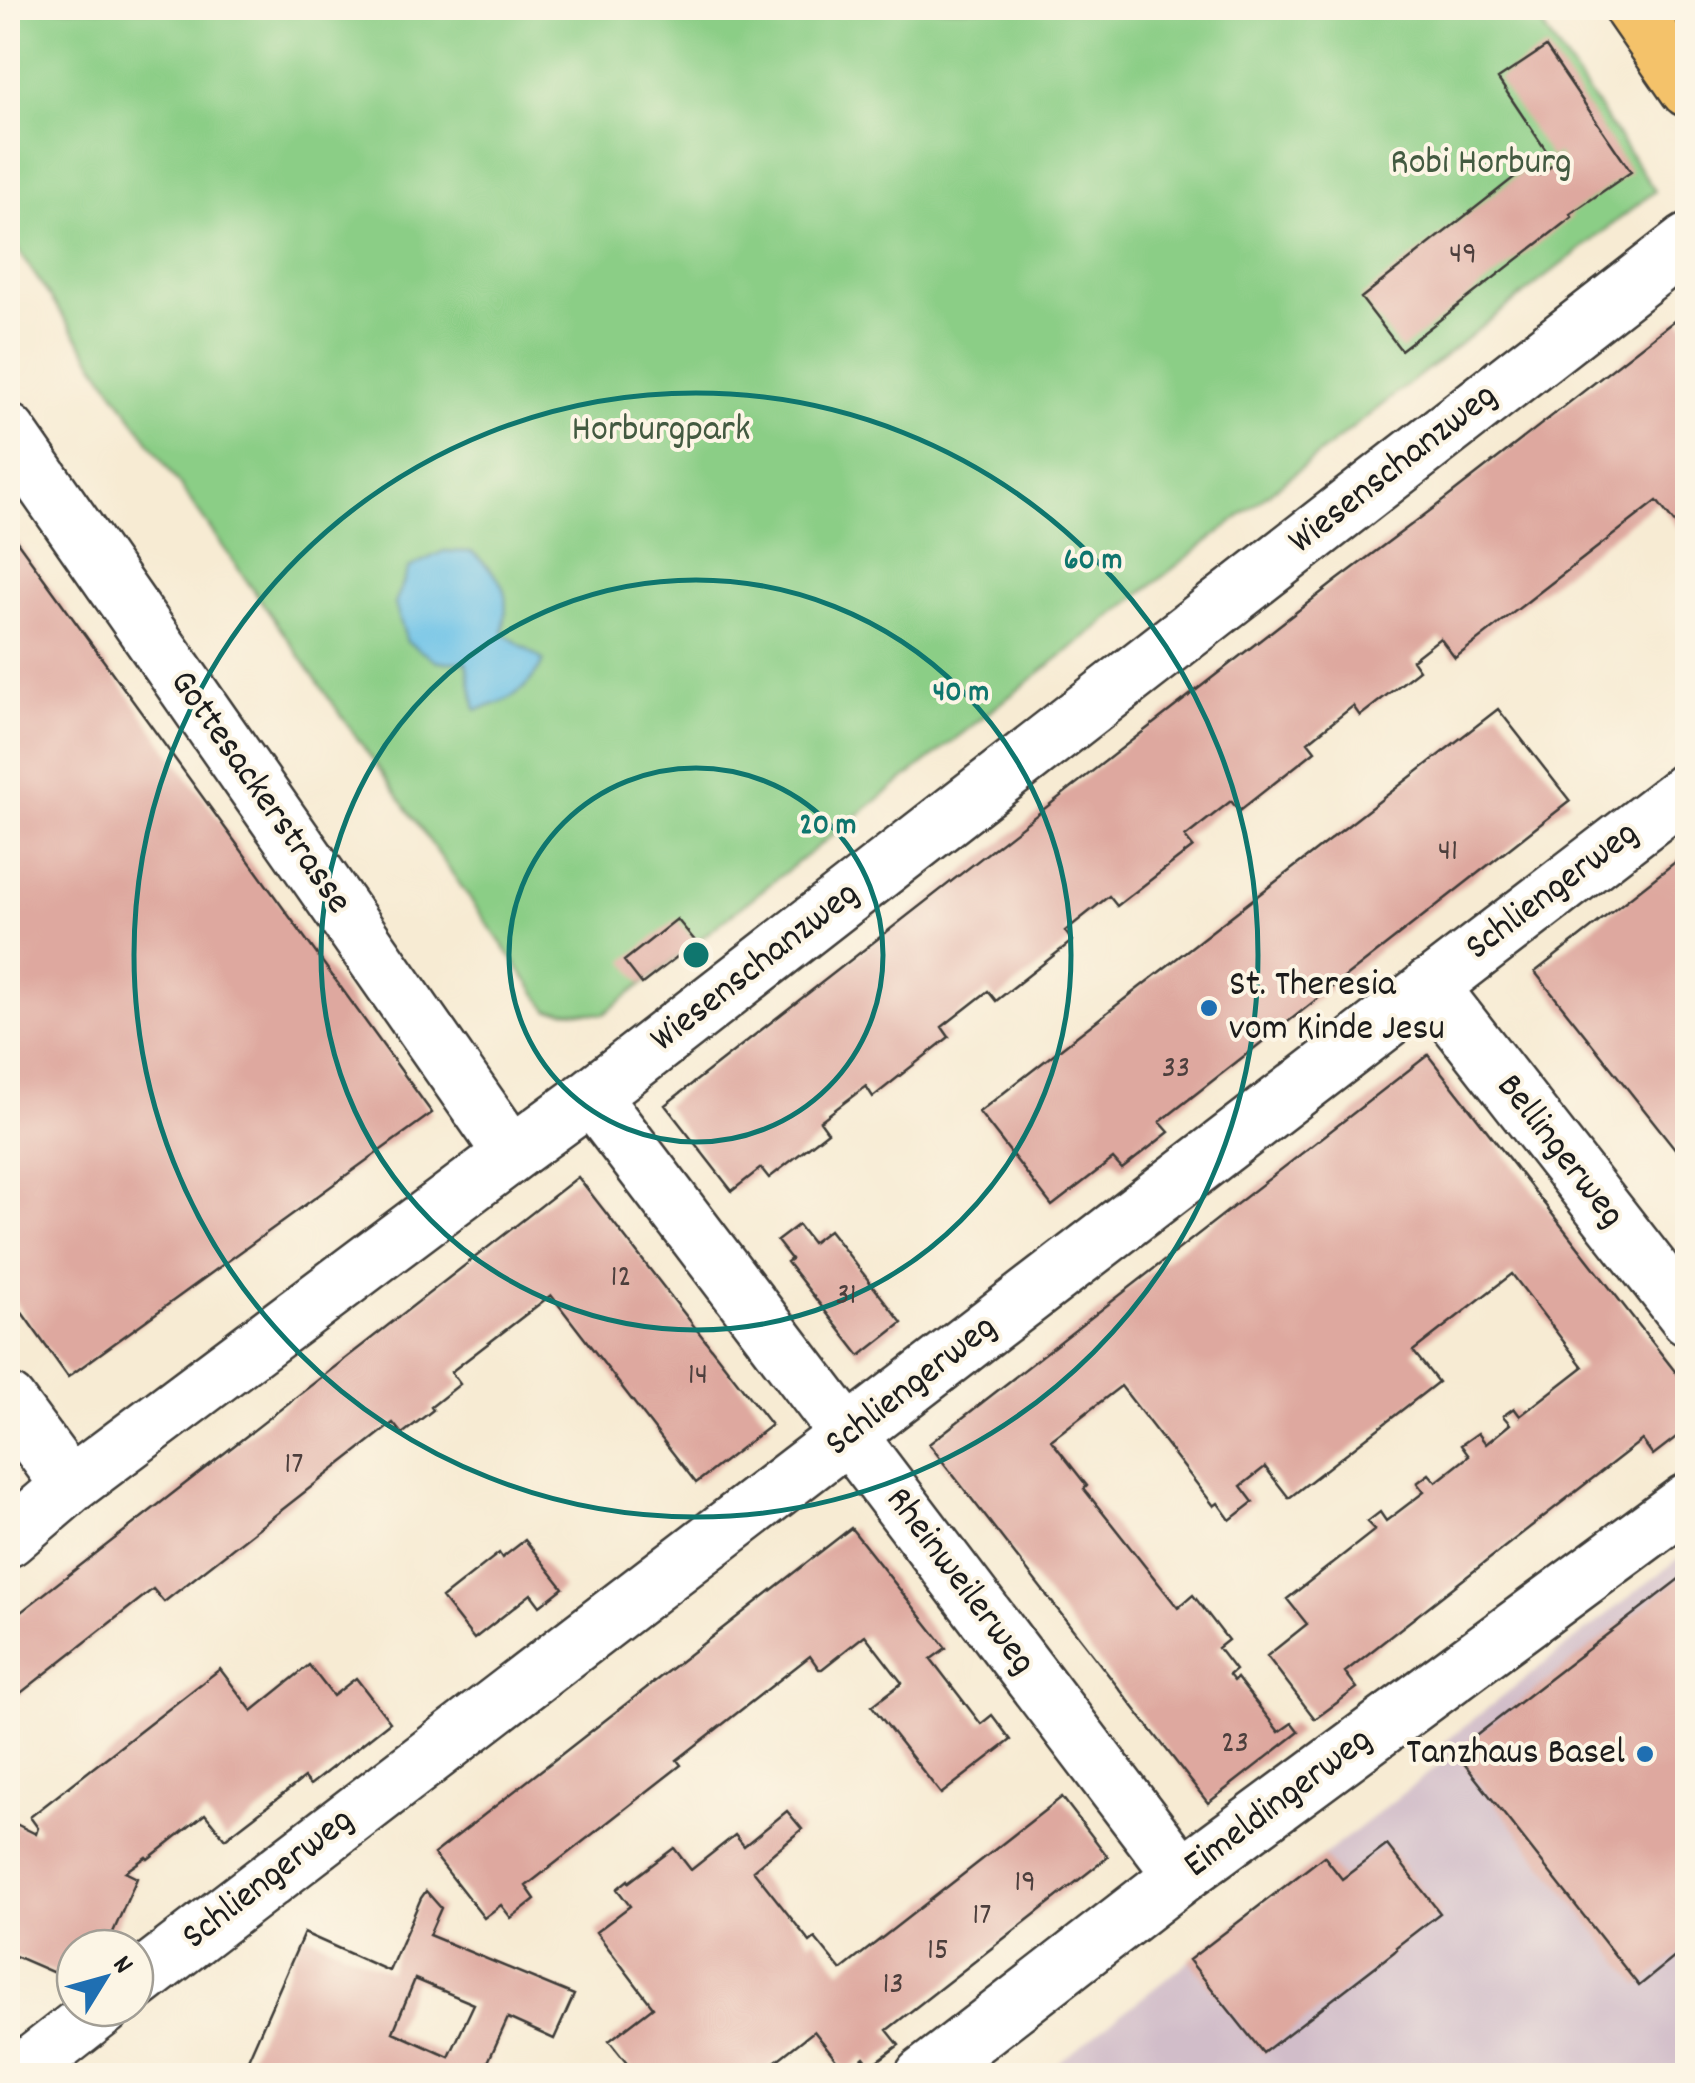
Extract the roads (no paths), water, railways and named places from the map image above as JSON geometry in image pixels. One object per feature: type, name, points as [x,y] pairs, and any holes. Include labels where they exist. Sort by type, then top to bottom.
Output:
[{"type":"main road","points":[[1632,8],[1688,90]]},
{"type":"street","name":"Wiesenschanzweg","points":[[8,1539],[70,1486],[592,1096],[1688,242]]},
{"type":"street","name":"Gottesackerstrasse","points":[[8,432],[512,1154]]},
{"type":"street","name":"Schliengerweg","points":[[155,1968],[1688,788]]},
{"type":"street","name":"Bellingerweg","points":[[1430,986],[1688,1317]]},
{"type":"street","name":"Rheinweilerweg","points":[[592,1096],[1182,1875]]},
{"type":"street","points":[[8,1402],[70,1486]]},
{"type":"street","name":"Eimeldingerweg","points":[[922,2076],[1182,1875],[1688,1500]]},
{"type":"street","points":[[41,2060],[79,2028]]},
{"type":"water","points":[[444,551],[472,552],[492,571],[505,596],[503,633],[544,661],[516,694],[476,710],[466,662],[438,662],[407,642],[395,604],[409,568]]},
{"type":"place","name":"St. Theresia vom Kinde Jesu","points":[[1209,1008]]},
{"type":"place","name":"Tanzhaus Basel","points":[[1645,1754]]},
{"type":"park label","name":"Robi Horburg","points":[[1481,164]]},
{"type":"park label","name":"Horburgpark","points":[[661,431]]}]
